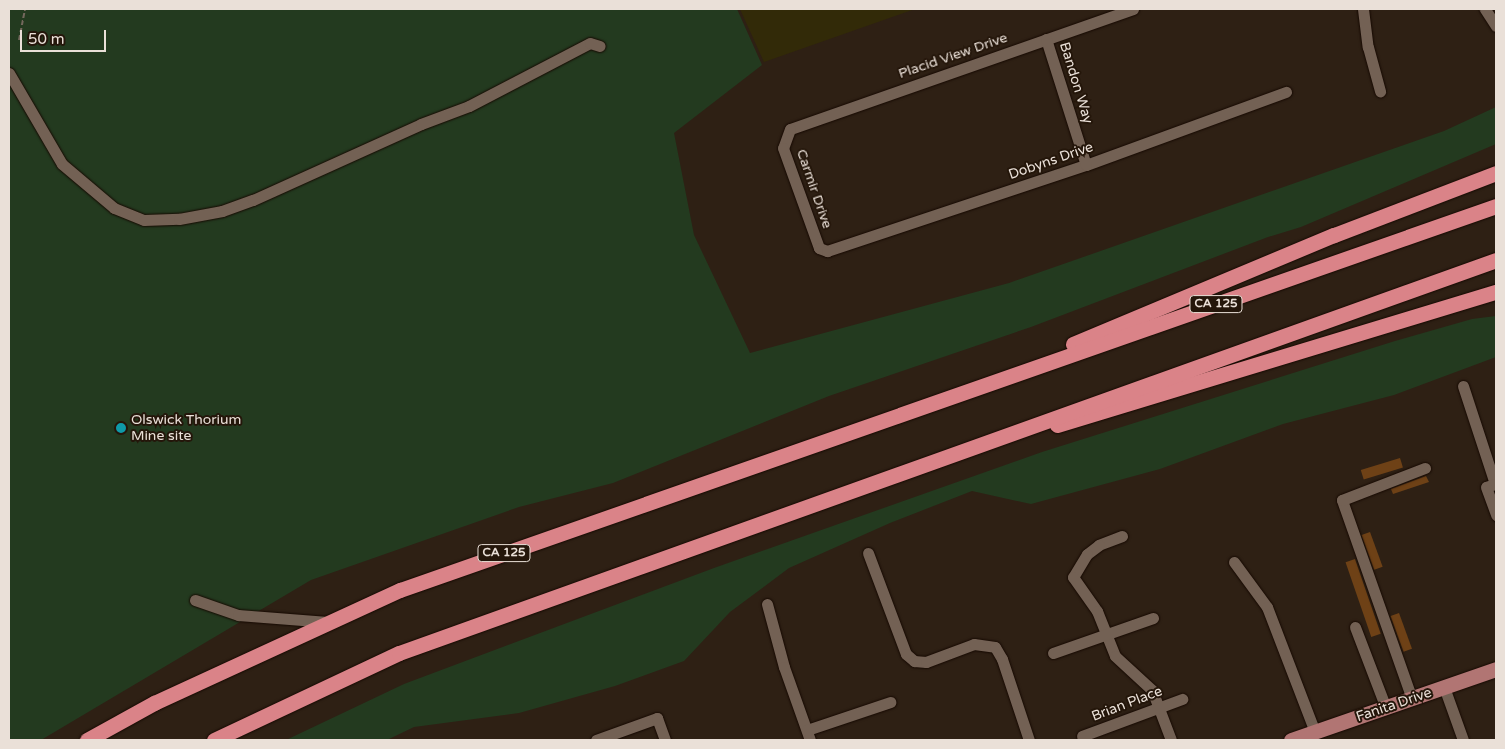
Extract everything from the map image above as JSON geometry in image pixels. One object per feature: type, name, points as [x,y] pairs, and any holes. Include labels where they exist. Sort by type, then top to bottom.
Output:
[{"type":"highway","points":[[936,402],[1334,235],[1496,173]]},
{"type":"highway","name":"CA 125","points":[[87,740],[154,703],[400,590],[1496,206]]},
{"type":"highway","points":[[214,740],[399,653],[1026,429],[1059,414],[1496,260]]},
{"type":"highway","points":[[1026,429],[1041,430],[1496,292]]},
{"type":"main road","name":"Fanita Drive","points":[[1291,740],[1496,669]]},
{"type":"street","name":"Placid View Drive","points":[[786,136],[797,125],[1133,9]]},
{"type":"street","points":[[1363,9],[1368,47],[1380,91]]},
{"type":"street","points":[[1485,9],[1496,26]]},
{"type":"street","name":"Bandon Way","points":[[1046,39],[1086,165]]},
{"type":"street","points":[[9,73],[62,164],[114,208],[144,220],[179,219],[222,211],[253,200],[421,124],[469,106],[590,43],[600,46]]},
{"type":"street","name":"Dobyns Drive","points":[[823,251],[1086,165],[1286,92]]},
{"type":"street","name":"Carmir Drive","points":[[786,136],[783,148],[817,243],[823,251]]},
{"type":"street","points":[[1463,386],[1495,484],[1486,487],[1496,515]]},
{"type":"street","points":[[1412,699],[1342,500],[1425,468]]},
{"type":"street","points":[[1122,536],[1099,545],[1087,554],[1073,577],[1098,611],[1115,656],[1152,690],[1171,740]]},
{"type":"street","points":[[868,552],[906,654],[914,661],[926,662],[974,644],[995,647],[1002,658],[1029,740]]},
{"type":"street","points":[[1234,562],[1267,607],[1315,732]]},
{"type":"street","points":[[195,600],[238,615],[328,622]]},
{"type":"street","points":[[767,604],[784,667],[809,735],[890,702]]},
{"type":"street","points":[[1053,653],[1153,618]]},
{"type":"street","points":[[1356,627],[1386,708]]},
{"type":"street","points":[[1444,687],[1463,740]]},
{"type":"street","name":"Brian Place","points":[[1082,736],[1182,699]]},
{"type":"street","points":[[596,740],[657,718],[664,740]]},
{"type":"path","points":[[19,40],[25,9]]},
{"type":"green space","points":[[9,9],[737,9],[762,65],[674,133],[694,235],[750,353],[1009,283],[1444,131],[1496,107],[1496,144],[1301,227],[1268,237],[1031,327],[829,396],[613,483],[519,507],[311,580],[41,740],[9,740]]},
{"type":"green space","points":[[1496,316],[1496,357],[1394,395],[1283,424],[1160,469],[1031,504],[972,491],[890,523],[789,568],[730,612],[684,661],[615,686],[519,713],[414,727],[387,740],[286,740],[404,684],[714,568],[1042,452],[1395,341],[1472,319]]},
{"type":"sand","points":[[740,9],[915,9],[764,62]]},
{"type":"building","points":[[1400,458],[1403,468],[1364,480],[1361,470]]},
{"type":"building","points":[[1426,476],[1429,482],[1393,494],[1391,489]]},
{"type":"building","points":[[1370,532],[1383,567],[1374,570],[1362,535]]},
{"type":"building","points":[[1355,559],[1381,634],[1371,637],[1346,562]]},
{"type":"building","points":[[1399,613],[1412,649],[1404,652],[1391,616]]},
{"type":"place","name":"Olswick Thorium Mine site","points":[[121,428]]}]
